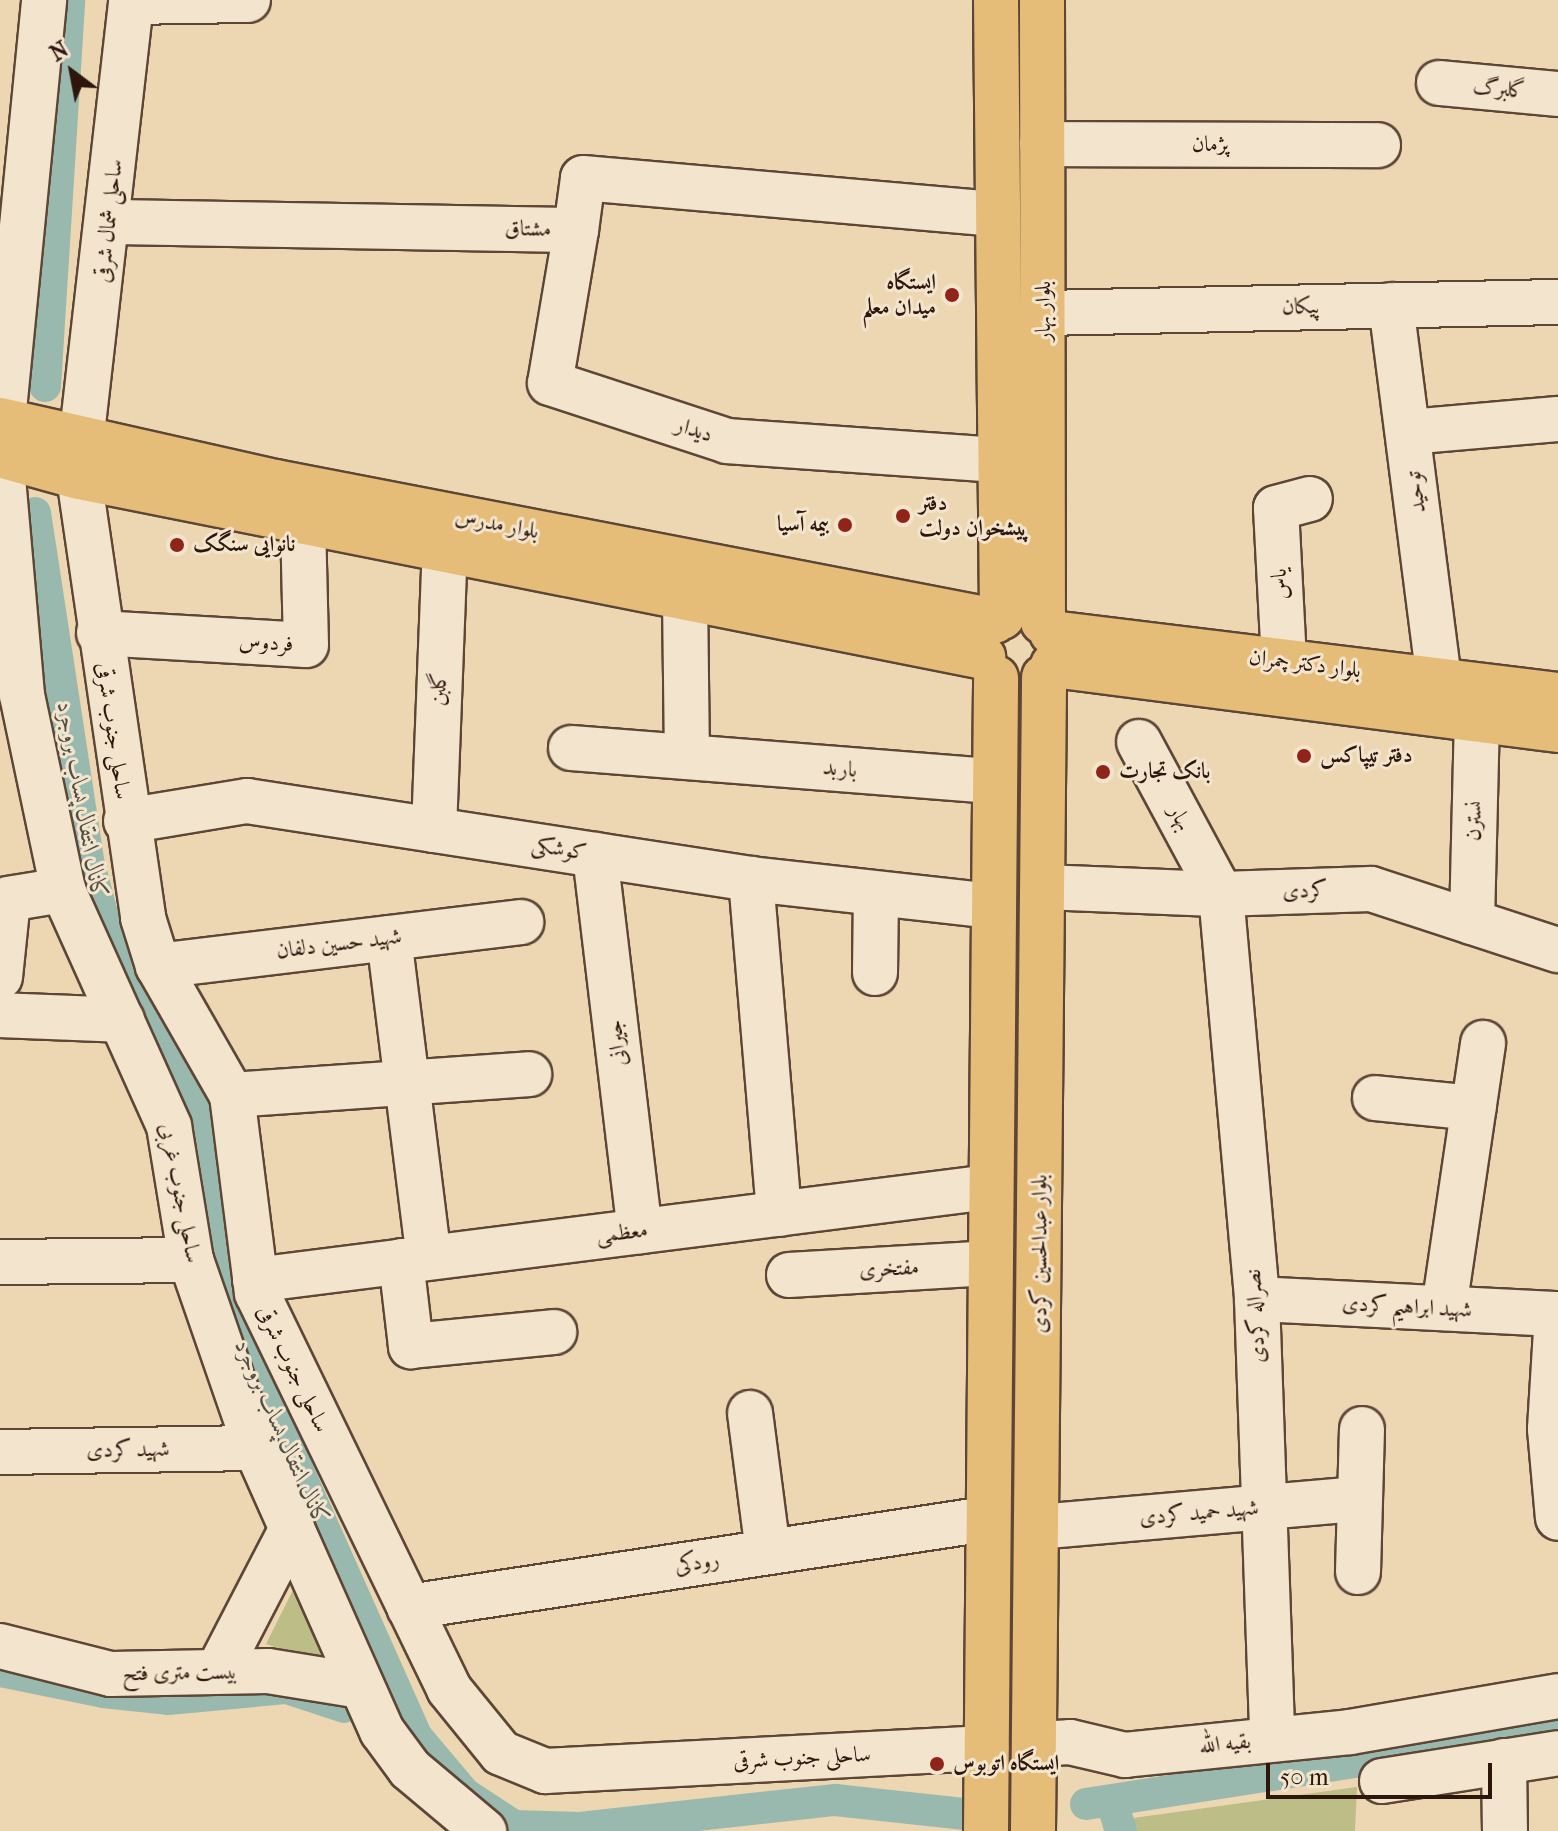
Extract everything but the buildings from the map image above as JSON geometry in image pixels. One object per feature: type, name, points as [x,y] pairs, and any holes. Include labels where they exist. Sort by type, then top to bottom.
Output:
[{"type":"main road","points":[[986,1831],[993,781],[1021,646],[997,460],[996,0]]},
{"type":"main road","name":"بلوار بهار","points":[[1021,646],[1044,460],[1042,0]]},
{"type":"main road","name":"بلوار مدرس","points":[[1,437],[303,519],[685,596],[1021,646]]},
{"type":"main road","name":"بلوار مدرس","points":[[80,459],[1021,646]]},
{"type":"main road","points":[[997,460],[1006,474],[1021,481],[1032,477],[1044,460]]},
{"type":"main road","name":"بلوار دکتر چمران","points":[[1021,646],[1284,661],[1558,695]]},
{"type":"main road","name":"بلوار دکتر چمران","points":[[1021,646],[1558,730]]},
{"type":"main road","name":"بلوار عبدالحسین کردی","points":[[1021,646],[1043,782],[1033,1831]]},
{"type":"main road","points":[[993,781],[1008,768],[1022,767],[1043,782]]},
{"type":"main road","points":[[986,1748],[1034,1744]]},
{"type":"street","name":"ساحلی جنوب غربی","points":[[44,0],[17,106],[1,437],[11,693],[63,890],[169,1126],[191,1260],[256,1448],[382,1731],[410,1769],[484,1831]]},
{"type":"street","points":[[131,1],[248,0]]},
{"type":"street","name":"ساحلی شمال شرقی","points":[[80,459],[109,222],[131,1]]},
{"type":"street","name":"گلبرگ","points":[[1439,83],[1558,94]]},
{"type":"street","name":"پژمان","points":[[1042,144],[1378,145]]},
{"type":"street","name":"مشتاق","points":[[109,222],[576,230],[583,178],[996,214]]},
{"type":"street","name":"دیدار","points":[[576,230],[550,383],[727,441],[997,460]]},
{"type":"street","name":"پیکان","points":[[1044,313],[1558,302]]},
{"type":"street","name":"توحید","points":[[1391,305],[1439,680]]},
{"type":"street","points":[[1409,432],[1558,419]]},
{"type":"street","name":"ساحلی جنوب شرقی","points":[[80,459],[99,633],[143,918],[158,966],[232,1095],[257,1293],[449,1689],[481,1734],[501,1753],[545,1771],[986,1748]]},
{"type":"street","name":"یاس","points":[[1284,661],[1293,504]]},
{"type":"street","name":"فردوس","points":[[99,633],[306,645],[303,519]]},
{"type":"street","name":"گلبن","points":[[434,830],[445,547]]},
{"type":"street","points":[[685,596],[687,757]]},
{"type":"street","name":"نسترن","points":[[1472,922],[1477,719]]},
{"type":"street","name":"بهار","points":[[1139,742],[1221,894]]},
{"type":"street","name":"باربد","points":[[571,748],[993,781]]},
{"type":"street","name":"کوشکی","points":[[126,821],[247,801],[751,879],[876,896],[993,906]]},
{"type":"street","name":"جیرانی","points":[[595,855],[640,1231]]},
{"type":"street","points":[[751,879],[779,1214]]},
{"type":"street","name":"کردی","points":[[1043,887],[1221,894],[1371,889],[1558,950]]},
{"type":"street","points":[[0,977],[4,899],[63,890]]},
{"type":"street","name":"نصراله کردی","points":[[1221,894],[1257,1299],[1272,1739]]},
{"type":"street","points":[[875,973],[876,896]]},
{"type":"street","name":"شهید حسین دلفان","points":[[158,966],[521,922]]},
{"type":"street","points":[[389,938],[407,1083],[415,1259],[411,1346],[554,1332]]},
{"type":"street","points":[[0,1015],[122,1020]]},
{"type":"street","points":[[1444,1308],[1483,1043]]},
{"type":"street","points":[[232,1095],[529,1074]]},
{"type":"street","points":[[1375,1098],[1473,1108]]},
{"type":"street","name":"معظمی","points":[[255,1280],[989,1187]]},
{"type":"street","points":[[0,1262],[191,1260]]},
{"type":"street","name":"مفتخری","points":[[789,1275],[989,1263]]},
{"type":"street","name":"شهید ابراهیم کردی","points":[[1257,1299],[1557,1314]]},
{"type":"street","points":[[1557,1314],[1550,1429],[1558,1518]]},
{"type":"street","points":[[750,1413],[768,1552]]},
{"type":"street","points":[[1358,1572],[1362,1429]]},
{"type":"street","name":"شهید کردی","points":[[0,1452],[256,1448]]},
{"type":"street","name":"شهید حمید کردی","points":[[1038,1527],[1360,1499]]},
{"type":"street","name":"رودکی","points":[[409,1607],[986,1519]]},
{"type":"street","points":[[218,1671],[292,1528]]},
{"type":"street","name":"بیست متری فتح","points":[[0,1646],[111,1674],[268,1671],[361,1686]]},
{"type":"street","name":"بقیه الله","points":[[1034,1744],[1070,1742],[1125,1755],[1350,1732],[1558,1696]]},
{"type":"street","points":[[1382,1781],[1558,1753]]},
{"type":"street","points":[[1504,1761],[1505,1831]]},
{"type":"green space","points":[[295,1586],[335,1666],[266,1644]]},
{"type":"green space","points":[[1357,1787],[1355,1831],[1131,1831],[1126,1819]]},
{"type":"waterway","name":"کانال انتقال پساب بروجرد","points":[[45,386],[69,0]]},
{"type":"waterway","name":"کانال انتقال پساب بروجرد","points":[[35,513],[89,864],[119,978],[213,1143],[235,1329],[417,1737],[465,1794],[514,1826],[580,1828],[835,1800],[963,1814]]},
{"type":"waterway","points":[[0,1671],[103,1692],[168,1699],[287,1688],[344,1707]]},
{"type":"waterway","name":"کانال انتقال پساب بروجرد","points":[[1086,1804],[1558,1730]]},
{"type":"waterway","name":"کانال انتقال پساب بروجرد","points":[[1112,1802],[1121,1831]]},
{"type":"place","name":"ایستگاه میدان معلم","points":[[952,295]]},
{"type":"place","name":"دفتر پیشخوان دولت","points":[[903,516]]},
{"type":"place","name":"بیمه آسیا","points":[[845,525]]},
{"type":"place","name":"نانوایی سنگک","points":[[177,545]]},
{"type":"place","name":"دفتر تیپاکس","points":[[1304,756]]},
{"type":"place","name":"بانک تجارت","points":[[1103,772]]},
{"type":"place","name":"ایستگاه اتوبوس","points":[[937,1764]]}]
